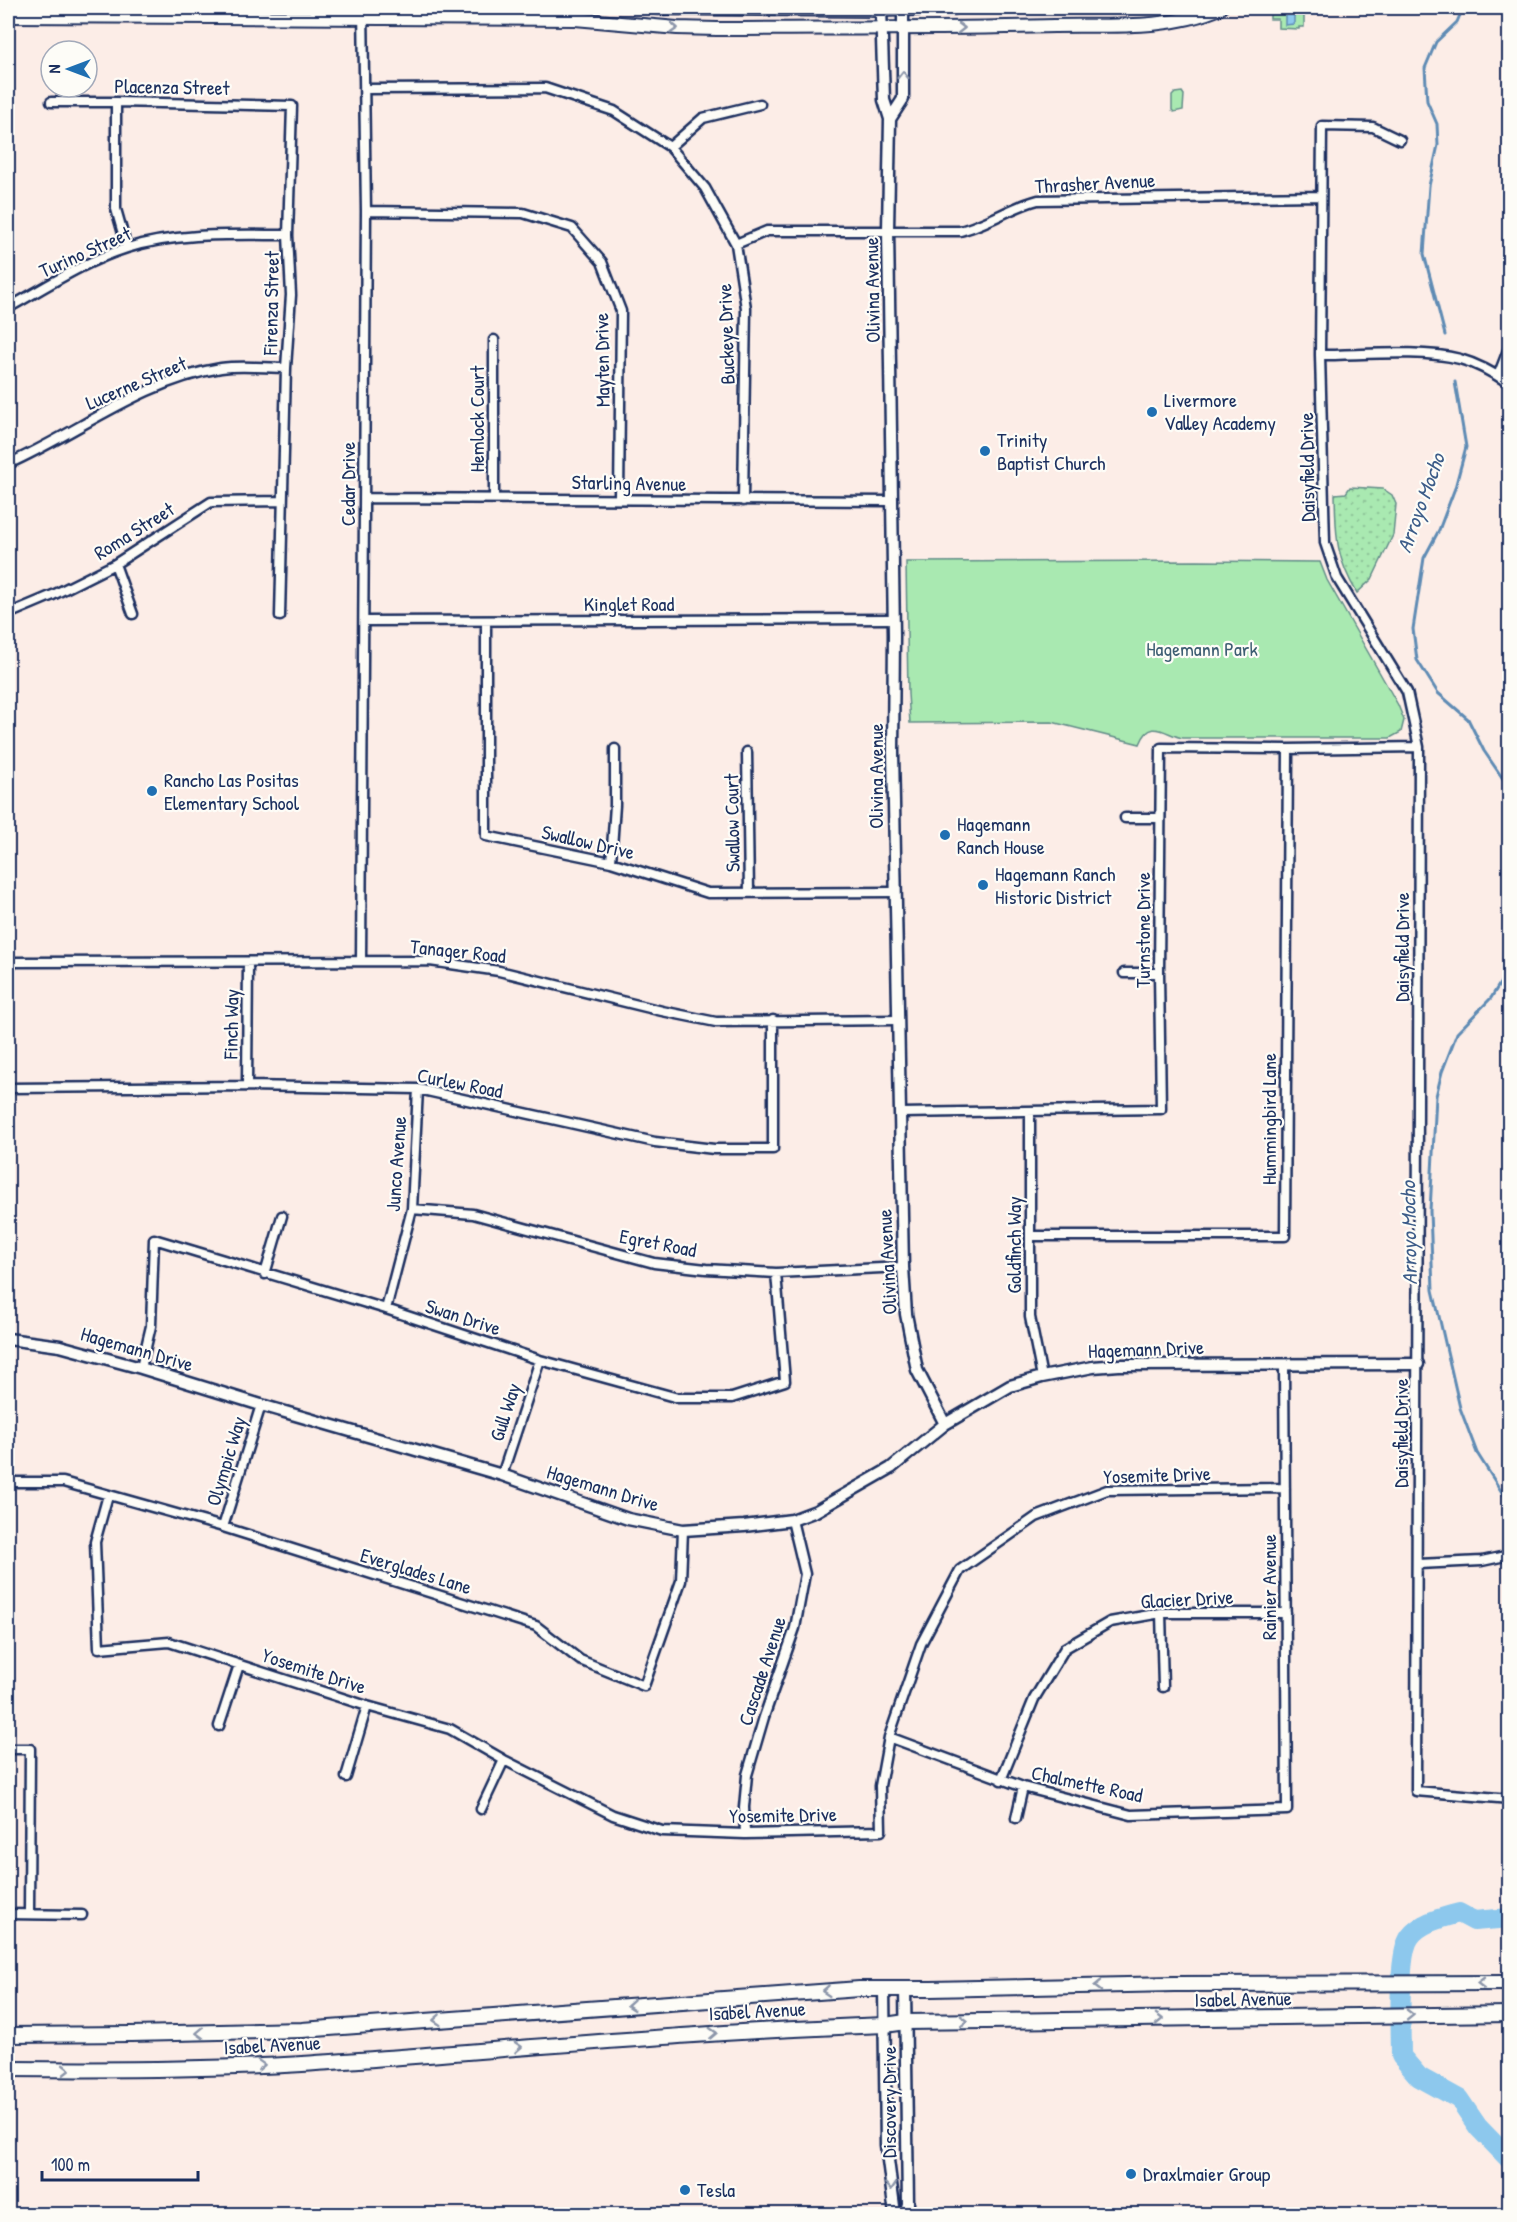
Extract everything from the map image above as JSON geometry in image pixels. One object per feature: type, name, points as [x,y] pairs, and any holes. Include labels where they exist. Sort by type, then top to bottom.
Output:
[{"type":"highway","name":"Isabel Avenue","points":[[8,2035],[302,2030],[859,1989],[1509,1983]]},
{"type":"highway","name":"Isabel Avenue","points":[[8,2069],[120,2070],[300,2064],[696,2034],[906,2022],[1509,2014]]},
{"type":"main road","points":[[657,8],[954,8]]},
{"type":"main road","points":[[8,16],[161,12],[363,13],[575,20],[676,28],[1002,28],[1147,23],[1201,16],[1220,8]]},
{"type":"street","name":"Olivina Avenue","points":[[890,119],[903,99],[903,8]]},
{"type":"street","name":"Olivina Avenue","points":[[881,9],[884,99],[890,119],[888,230],[894,619],[895,892],[903,1267],[906,1314],[917,1370],[945,1424]]},
{"type":"street","name":"Cedar Drive","points":[[361,961],[366,211],[363,13]]},
{"type":"street","name":"Buckeye Drive","points":[[364,89],[546,88],[614,111],[670,147],[705,188],[736,244],[746,308],[743,501]]},
{"type":"street","name":"Placenza Street","points":[[51,102],[292,106]]},
{"type":"street","points":[[116,102],[116,209],[126,248]]},
{"type":"street","points":[[670,147],[704,118],[760,104]]},
{"type":"street","name":"Firenza Street","points":[[280,616],[286,368],[291,296],[288,235],[292,106]]},
{"type":"street","name":"Daisyfield Drive","points":[[1400,140],[1373,127],[1323,126],[1320,196],[1320,355],[1325,543],[1337,578],[1407,692],[1419,747],[1416,1791],[1509,1799]]},
{"type":"street","name":"Thrasher Avenue","points":[[736,244],[767,231],[960,231],[980,226],[1017,206],[1038,200],[1320,196]]},
{"type":"street","name":"Mayten Drive","points":[[366,211],[523,213],[572,228],[602,262],[621,311],[620,498]]},
{"type":"street","name":"Turino Street","points":[[8,308],[74,271],[126,248],[190,235],[288,235]]},
{"type":"street","name":"Hemlock Court","points":[[494,340],[494,498]]},
{"type":"street","points":[[1497,376],[1509,345]]},
{"type":"street","points":[[1320,355],[1437,356],[1459,359],[1486,369],[1509,384]]},
{"type":"street","name":"Lucerne Street","points":[[8,464],[37,451],[111,409],[173,381],[222,368],[286,368]]},
{"type":"street","name":"Starling Avenue","points":[[364,498],[892,501]]},
{"type":"street","name":"Roma Street","points":[[8,614],[43,600],[115,564],[211,502],[282,501]]},
{"type":"street","points":[[115,564],[133,614]]},
{"type":"street","name":"Kinglet Road","points":[[364,621],[894,619]]},
{"type":"street","name":"Swallow Drive","points":[[486,621],[486,836],[611,862],[708,892],[895,892]]},
{"type":"street","name":"Turnstone Drive","points":[[901,1113],[1161,1109],[1159,973],[1161,748],[1419,747]]},
{"type":"street","points":[[611,862],[615,805],[615,749]]},
{"type":"street","name":"Hummingbird Lane","points":[[1031,1236],[1285,1236],[1288,749]]},
{"type":"street","name":"Swallow Court","points":[[747,752],[749,893]]},
{"type":"street","points":[[1125,818],[1160,818]]},
{"type":"street","name":"Tanager Road","points":[[8,962],[430,961],[499,971],[716,1022],[898,1020]]},
{"type":"street","name":"Finch Way","points":[[247,1086],[248,962]]},
{"type":"street","points":[[1124,973],[1159,973]]},
{"type":"street","name":"Curlew Road","points":[[8,1088],[247,1086],[418,1089],[655,1142],[714,1149],[773,1149],[773,1020]]},
{"type":"street","name":"Junco Avenue","points":[[386,1310],[412,1209],[418,1089]]},
{"type":"street","name":"Goldfinch Way","points":[[1030,1112],[1030,1317],[1042,1377]]},
{"type":"street","name":"Egret Road","points":[[412,1209],[473,1214],[654,1263],[776,1273],[903,1267]]},
{"type":"street","points":[[265,1274],[282,1216]]},
{"type":"street","name":"Swan Drive","points":[[141,1368],[151,1326],[154,1239],[540,1360],[678,1398],[732,1398],[785,1381],[776,1273]]},
{"type":"street","name":"Hagemann Drive","points":[[8,1339],[60,1346],[141,1368],[502,1475],[628,1519],[683,1530],[744,1527],[792,1520],[816,1511],[891,1468],[945,1424],[1010,1386],[1042,1377],[1093,1367],[1119,1365],[1418,1364]]},
{"type":"street","name":"Gull Way","points":[[502,1475],[540,1360]]},
{"type":"street","name":"Rainier Avenue","points":[[1284,1364],[1287,1810]]},
{"type":"street","name":"Olympic Way","points":[[223,1527],[261,1405]]},
{"type":"street","name":"Everglades Lane","points":[[8,1482],[63,1482],[223,1527],[536,1626],[579,1660],[644,1686],[681,1581],[683,1530]]},
{"type":"street","name":"Yosemite Drive","points":[[108,1496],[95,1542],[99,1648],[169,1642],[367,1706],[450,1729],[504,1760],[612,1815],[662,1831],[745,1833],[881,1831],[880,1786],[889,1737],[921,1644],[960,1570],[1036,1517],[1107,1490],[1285,1488]]},
{"type":"street","name":"Cascade Avenue","points":[[745,1833],[744,1807],[747,1775],[764,1717],[795,1628],[805,1574],[792,1520]]},
{"type":"street","points":[[1418,1564],[1482,1561],[1509,1556]]},
{"type":"street","points":[[1161,1613],[1163,1687]]},
{"type":"street","name":"Glacier Drive","points":[[1001,1780],[1034,1699],[1065,1648],[1110,1622],[1161,1613],[1286,1613]]},
{"type":"street","points":[[219,1726],[239,1665]]},
{"type":"street","points":[[346,1777],[367,1706]]},
{"type":"street","name":"Chalmette Road","points":[[889,1737],[1001,1780],[1131,1815],[1287,1810]]},
{"type":"street","points":[[8,1749],[30,1749],[28,1914]]},
{"type":"street","points":[[481,1809],[504,1760]]},
{"type":"street","points":[[1016,1818],[1023,1787]]},
{"type":"street","points":[[8,1914],[82,1915]]},
{"type":"street","name":"Discovery Drive","points":[[905,1988],[908,2204],[905,2214]]},
{"type":"street","name":"Discovery Drive","points":[[884,1989],[886,2145],[895,2214]]},
{"type":"green space","points":[[1278,8],[1304,9],[1304,27],[1299,27],[1299,29],[1278,28],[1278,19],[1270,19],[1270,13]]},
{"type":"green space","points":[[1182,92],[1184,95],[1183,110],[1174,112],[1172,96]]},
{"type":"green space","points":[[1350,487],[1383,489],[1392,495],[1396,504],[1393,535],[1372,579],[1357,593],[1344,568],[1338,545],[1336,522],[1335,494],[1346,493]]},
{"type":"green space","name":"Hagemann Park","points":[[906,562],[1320,562],[1327,580],[1398,705],[1404,720],[1401,732],[1390,738],[1183,738],[1154,729],[1144,736],[1140,744],[1052,722],[910,723]]},
{"type":"water","points":[[1285,8],[1294,8],[1294,24],[1285,25]]},
{"type":"waterway","name":"Arroyo Mocho","points":[[1445,335],[1424,254],[1429,186],[1438,145],[1437,124],[1427,101],[1425,68],[1436,42],[1457,22],[1463,8]]},
{"type":"waterway","name":"Arroyo Mocho","points":[[1455,382],[1466,447],[1455,488],[1439,530],[1424,558],[1413,629],[1417,660],[1438,693],[1468,719],[1484,751],[1510,789]]},
{"type":"waterway","name":"Arroyo Mocho","points":[[1510,967],[1491,998],[1457,1033],[1442,1072],[1436,1096],[1430,1211],[1433,1290],[1460,1408],[1477,1453],[1510,1505]]},
{"type":"waterway","name":"Arroyo Mocho","points":[[1510,1918],[1474,1921],[1459,1913],[1432,1921],[1415,1932],[1410,1937],[1403,1959],[1400,2012],[1401,2056],[1419,2077],[1459,2099],[1478,2127],[1510,2160]]},
{"type":"place","name":"Livermore Valley Academy","points":[[1152,412]]},
{"type":"place","name":"Trinity Baptist Church","points":[[985,451]]},
{"type":"place","name":"Rancho Las Positas Elementary School","points":[[152,791]]},
{"type":"place","name":"Hagemann Ranch House","points":[[945,835]]},
{"type":"place","name":"Hagemann Ranch Historic District","points":[[983,885]]},
{"type":"place","name":"Draxlmaier Group","points":[[1131,2174]]},
{"type":"place","name":"Tesla","points":[[685,2190]]}]
